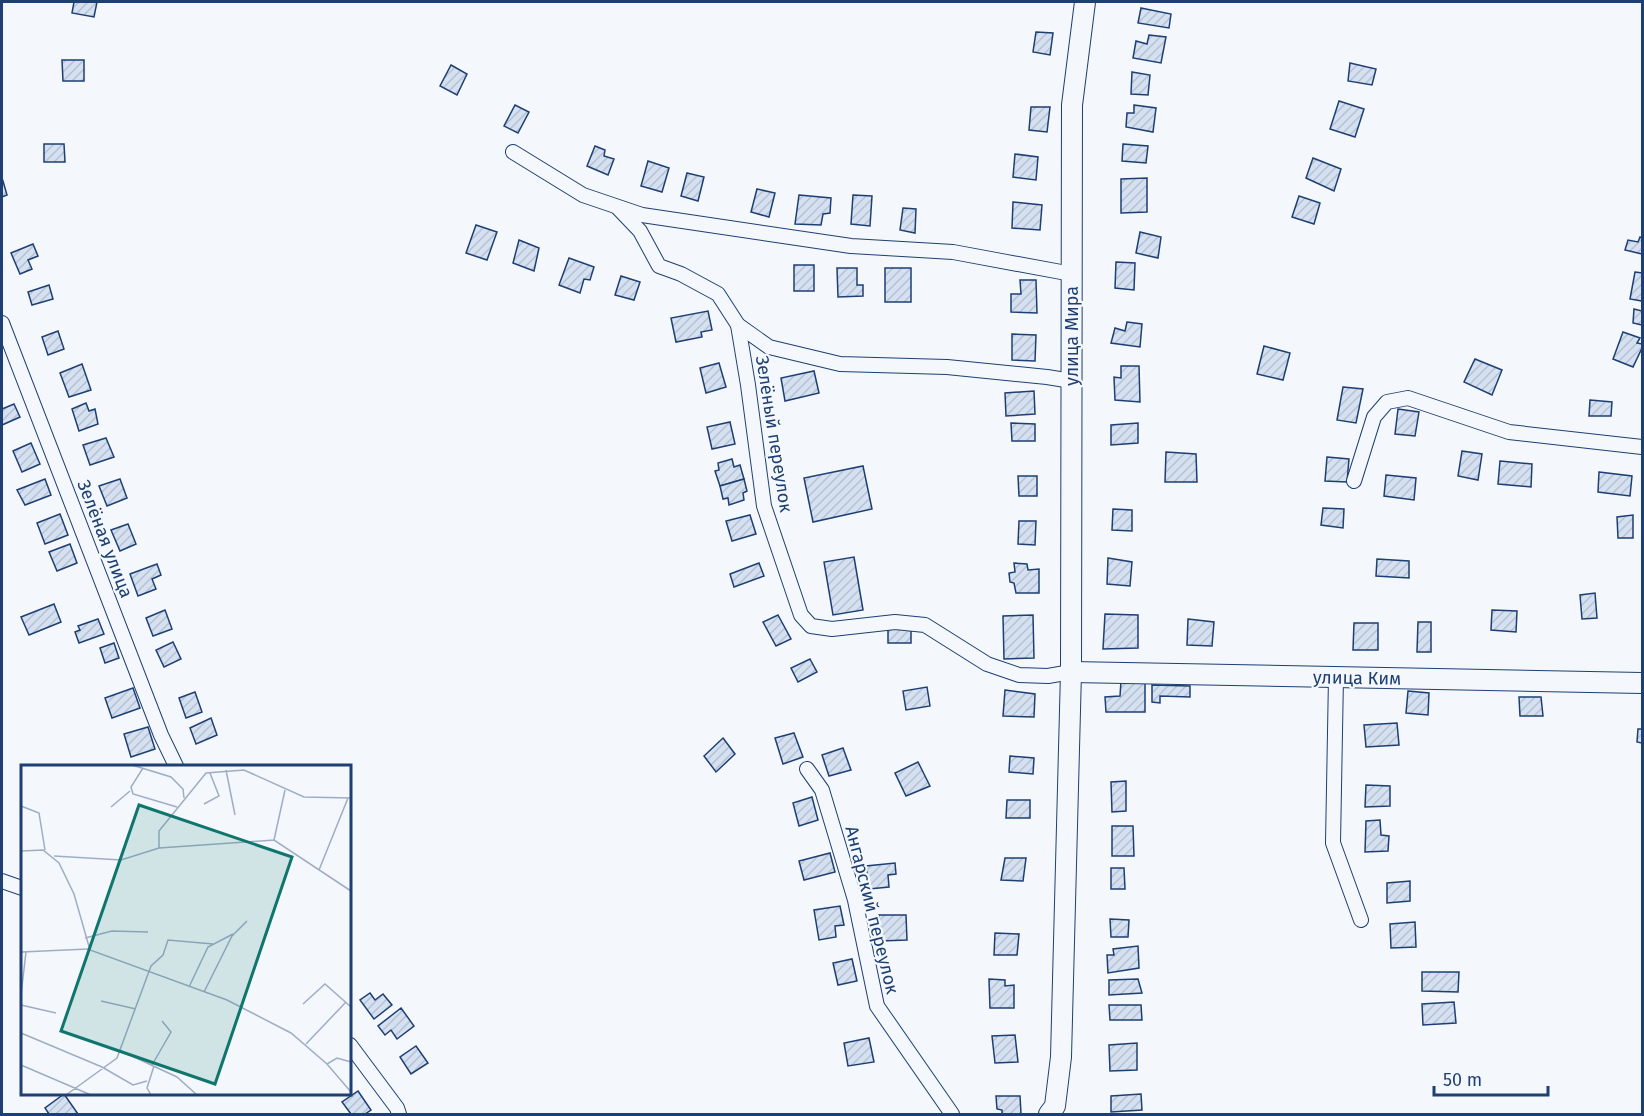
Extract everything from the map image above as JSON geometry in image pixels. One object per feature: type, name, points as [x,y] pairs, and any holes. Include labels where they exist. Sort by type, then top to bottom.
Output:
[{"type":"street","name":"улица Мира","points":[[1052,1110],[1061,1057],[1071,672],[1072,105],[1085,2]]},
{"type":"street","name":"Зелёный переулок","points":[[513,152],[583,195],[642,215],[851,246],[953,252],[1072,274]]},
{"type":"street","name":"Зелёный переулок","points":[[616,206],[640,231],[659,266],[681,274],[718,294],[738,325],[769,347],[840,364],[948,367],[1072,381]]},
{"type":"street","name":"Зелёная улица","points":[[2,323],[161,735],[176,765]]},
{"type":"street","name":"Зелёный переулок","points":[[738,325],[764,506],[801,615],[811,626],[832,629],[895,622],[925,625],[987,664],[1019,675],[1048,676],[1071,672]]},
{"type":"street","points":[[1354,481],[1374,417],[1387,402],[1408,398],[1509,432],[1642,447]]},
{"type":"street","name":"улица Ким","points":[[1071,672],[1642,679]]},
{"type":"street","points":[[1336,677],[1333,843],[1361,920]]},
{"type":"street","name":"Ангарский переулок","points":[[807,769],[822,790],[855,900],[877,1006],[952,1114]]},
{"type":"street","points":[[2,881],[21,888]]},
{"type":"street","points":[[351,1046],[397,1108],[399,1114]]},
{"type":"building","points":[[74,2],[97,2],[94,17],[72,13]]},
{"type":"building","points":[[1141,8],[1171,14],[1169,28],[1138,23]]},
{"type":"building","points":[[1036,32],[1053,33],[1050,55],[1033,52]]},
{"type":"building","points":[[1149,35],[1166,37],[1161,63],[1133,58],[1136,41],[1147,44]]},
{"type":"building","points":[[62,60],[84,60],[84,81],[63,81]]},
{"type":"building","points":[[1350,63],[1376,69],[1372,85],[1348,81]]},
{"type":"building","points":[[451,65],[467,74],[457,95],[440,86]]},
{"type":"building","points":[[1132,72],[1150,75],[1148,95],[1131,94]]},
{"type":"building","points":[[1339,101],[1364,109],[1355,137],[1330,129]]},
{"type":"building","points":[[515,105],[529,112],[518,133],[504,126]]},
{"type":"building","points":[[1134,105],[1156,108],[1153,132],[1126,127],[1127,113],[1134,113]]},
{"type":"building","points":[[1031,107],[1050,107],[1047,132],[1029,130]]},
{"type":"building","points":[[44,144],[64,144],[65,162],[44,162]]},
{"type":"building","points":[[1123,144],[1148,146],[1146,163],[1122,161]]},
{"type":"building","points":[[595,146],[605,150],[604,156],[614,159],[608,175],[587,166]]},
{"type":"building","points":[[1015,154],[1038,157],[1036,180],[1013,177]]},
{"type":"building","points":[[1313,158],[1341,169],[1334,191],[1306,178]]},
{"type":"building","points":[[648,161],[669,168],[662,192],[641,186]]},
{"type":"building","points":[[687,173],[704,177],[698,201],[681,196]]},
{"type":"building","points":[[1147,178],[1147,212],[1121,213],[1121,179]]},
{"type":"building","points":[[2,182],[7,195],[2,197]]},
{"type":"building","points":[[757,189],[775,193],[769,217],[751,212]]},
{"type":"building","points":[[799,195],[831,198],[830,213],[823,214],[821,225],[795,224]]},
{"type":"building","points":[[853,195],[872,196],[870,226],[851,224]]},
{"type":"building","points":[[1299,196],[1320,203],[1314,224],[1292,217]]},
{"type":"building","points":[[1013,202],[1042,205],[1040,230],[1012,228]]},
{"type":"building","points":[[903,208],[916,209],[915,233],[900,230]]},
{"type":"building","points":[[476,225],[497,232],[487,260],[466,253]]},
{"type":"building","points":[[1140,232],[1161,237],[1158,258],[1136,253]]},
{"type":"building","points":[[1640,237],[1642,238],[1642,254],[1625,250],[1628,240],[1638,242]]},
{"type":"building","points":[[519,240],[539,248],[534,271],[513,263]]},
{"type":"building","points":[[33,244],[38,256],[28,260],[32,269],[20,274],[11,253]]},
{"type":"building","points":[[569,258],[594,267],[590,280],[584,279],[580,293],[559,285]]},
{"type":"building","points":[[1116,262],[1135,263],[1134,290],[1115,288]]},
{"type":"building","points":[[794,265],[814,265],[814,291],[794,291]]},
{"type":"building","points":[[837,268],[857,268],[857,285],[863,285],[863,296],[838,297]]},
{"type":"building","points":[[885,268],[911,268],[911,302],[885,302]]},
{"type":"building","points":[[1635,272],[1642,273],[1642,301],[1630,299]]},
{"type":"building","points":[[621,276],[640,282],[634,300],[615,295]]},
{"type":"building","points":[[1020,280],[1036,280],[1037,313],[1011,312],[1011,294],[1021,294]]},
{"type":"building","points":[[49,285],[53,299],[32,305],[28,292]]},
{"type":"building","points":[[1634,309],[1642,311],[1642,325],[1633,323]]},
{"type":"building","points":[[708,311],[712,330],[701,332],[702,337],[676,342],[671,318]]},
{"type":"building","points":[[1127,322],[1142,324],[1140,347],[1111,343],[1115,328],[1125,331]]},
{"type":"building","points":[[58,331],[64,349],[48,355],[42,337]]},
{"type":"building","points":[[1623,332],[1640,338],[1637,343],[1642,344],[1633,367],[1613,359]]},
{"type":"building","points":[[1012,334],[1036,335],[1035,361],[1012,360]]},
{"type":"building","points":[[1264,346],[1290,353],[1283,380],[1257,374]]},
{"type":"building","points":[[1475,359],[1502,370],[1492,395],[1464,382]]},
{"type":"building","points":[[719,363],[726,387],[706,393],[700,368]]},
{"type":"building","points":[[82,364],[91,390],[69,397],[60,373]]},
{"type":"building","points":[[1121,366],[1139,366],[1140,402],[1115,400],[1114,377],[1121,378]]},
{"type":"building","points":[[814,371],[819,393],[785,401],[781,378]]},
{"type":"building","points":[[1343,387],[1363,389],[1356,423],[1337,420]]},
{"type":"building","points":[[1034,391],[1035,414],[1006,416],[1005,393]]},
{"type":"building","points":[[1590,400],[1612,402],[1611,416],[1589,416]]},
{"type":"building","points":[[86,403],[89,411],[95,409],[98,424],[79,431],[72,409]]},
{"type":"building","points":[[14,404],[20,417],[2,425],[2,409]]},
{"type":"building","points":[[1398,409],[1419,412],[1415,436],[1395,434]]},
{"type":"building","points":[[730,422],[735,444],[712,449],[707,427]]},
{"type":"building","points":[[1011,423],[1035,424],[1035,441],[1012,441]]},
{"type":"building","points":[[1138,423],[1138,443],[1111,445],[1111,425]]},
{"type":"building","points":[[106,438],[114,457],[90,465],[83,445]]},
{"type":"building","points":[[31,443],[40,464],[22,472],[13,451]]},
{"type":"building","points":[[1462,451],[1482,454],[1478,480],[1458,476]]},
{"type":"building","points":[[1166,452],[1196,454],[1197,482],[1165,482]]},
{"type":"building","points":[[1327,457],[1349,459],[1347,482],[1325,481]]},
{"type":"building","points":[[732,459],[734,467],[740,465],[744,479],[720,486],[715,471],[719,470],[718,463]]},
{"type":"building","points":[[1500,461],[1532,464],[1531,487],[1498,484]]},
{"type":"building","points":[[863,466],[872,509],[813,522],[804,478]]},
{"type":"building","points":[[1599,472],[1632,476],[1630,496],[1598,492]]},
{"type":"building","points":[[1386,475],[1416,478],[1414,500],[1384,496]]},
{"type":"building","points":[[1018,476],[1037,476],[1037,496],[1019,496]]},
{"type":"building","points":[[45,479],[51,495],[25,505],[17,490]]},
{"type":"building","points":[[120,479],[127,498],[107,506],[99,486]]},
{"type":"building","points":[[744,479],[747,491],[743,493],[744,500],[729,505],[728,498],[723,499],[720,486]]},
{"type":"building","points":[[1323,508],[1344,509],[1343,528],[1321,525]]},
{"type":"building","points":[[1113,509],[1132,510],[1132,531],[1112,530]]},
{"type":"building","points":[[60,514],[68,535],[45,544],[37,523]]},
{"type":"building","points":[[750,515],[756,534],[732,541],[726,521]]},
{"type":"building","points":[[1633,515],[1633,538],[1618,538],[1617,517]]},
{"type":"building","points":[[1019,521],[1036,521],[1035,545],[1018,544]]},
{"type":"building","points":[[128,524],[136,544],[120,551],[111,530]]},
{"type":"building","points":[[70,544],[77,563],[57,571],[49,552]]},
{"type":"building","points":[[854,557],[863,610],[833,615],[824,562]]},
{"type":"building","points":[[1108,558],[1132,562],[1130,586],[1107,584]]},
{"type":"building","points":[[1377,559],[1409,561],[1409,578],[1376,576]]},
{"type":"building","points":[[759,563],[764,576],[734,587],[730,574]]},
{"type":"building","points":[[1014,563],[1027,564],[1028,570],[1039,569],[1039,593],[1016,593],[1014,583],[1010,582],[1009,573],[1015,572]]},
{"type":"building","points":[[157,564],[161,575],[152,579],[156,589],[138,596],[130,574]]},
{"type":"building","points":[[1595,593],[1597,618],[1582,619],[1580,595]]},
{"type":"building","points":[[54,604],[61,622],[29,635],[21,617]]},
{"type":"building","points":[[165,610],[172,629],[153,636],[146,618]]},
{"type":"building","points":[[1492,610],[1517,611],[1516,632],[1491,630]]},
{"type":"building","points":[[1105,614],[1138,615],[1138,648],[1103,649]]},
{"type":"building","points":[[778,615],[791,639],[776,646],[763,622]]},
{"type":"building","points":[[1033,615],[1034,658],[1004,659],[1003,616]]},
{"type":"building","points":[[98,619],[104,634],[79,643],[75,632],[80,630],[78,626]]},
{"type":"building","points":[[1188,619],[1214,622],[1212,646],[1187,645]]},
{"type":"building","points":[[1418,622],[1431,622],[1431,652],[1417,652]]},
{"type":"building","points":[[1354,623],[1378,623],[1378,650],[1353,650]]},
{"type":"building","points":[[888,628],[911,628],[911,643],[888,643]]},
{"type":"building","points":[[173,642],[181,659],[164,667],[156,650]]},
{"type":"building","points":[[114,643],[119,658],[105,663],[100,648]]},
{"type":"building","points":[[810,659],[817,672],[798,682],[791,668]]},
{"type":"building","points":[[1121,681],[1145,681],[1145,712],[1106,712],[1105,697],[1120,696]]},
{"type":"building","points":[[1152,685],[1190,686],[1190,697],[1160,696],[1160,703],[1152,702]]},
{"type":"building","points":[[927,687],[930,706],[906,710],[903,691]]},
{"type":"building","points":[[133,688],[140,708],[112,718],[105,698]]},
{"type":"building","points":[[1005,690],[1035,694],[1034,717],[1003,716]]},
{"type":"building","points":[[1408,691],[1429,693],[1428,715],[1406,713]]},
{"type":"building","points":[[195,692],[202,712],[186,718],[179,698]]},
{"type":"building","points":[[1519,697],[1541,697],[1543,716],[1520,716]]},
{"type":"building","points":[[211,718],[217,735],[196,744],[190,728]]},
{"type":"building","points":[[1397,723],[1399,745],[1366,747],[1364,725]]},
{"type":"building","points":[[148,727],[155,749],[131,757],[124,734]]},
{"type":"building","points":[[1638,729],[1642,729],[1642,743],[1637,742]]},
{"type":"building","points":[[794,733],[803,757],[783,764],[775,738]]},
{"type":"building","points":[[723,738],[735,754],[716,772],[704,756]]},
{"type":"building","points":[[843,748],[851,770],[829,776],[822,755]]},
{"type":"building","points":[[1010,756],[1034,758],[1033,774],[1009,772]]},
{"type":"building","points":[[918,762],[930,786],[906,796],[895,773]]},
{"type":"building","points":[[1126,781],[1126,811],[1112,812],[1111,782]]},
{"type":"building","points":[[1366,785],[1390,786],[1390,806],[1365,807]]},
{"type":"building","points":[[812,797],[818,820],[799,826],[793,803]]},
{"type":"building","points":[[1007,800],[1030,800],[1030,818],[1006,818]]},
{"type":"building","points":[[1380,820],[1381,835],[1389,836],[1388,851],[1365,852],[1366,821]]},
{"type":"building","points":[[1112,826],[1133,826],[1134,856],[1112,856]]},
{"type":"building","points":[[830,853],[835,872],[804,880],[799,861]]},
{"type":"building","points":[[1005,858],[1026,858],[1023,881],[1001,880]]},
{"type":"building","points":[[895,863],[896,874],[888,875],[889,887],[869,889],[866,866]]},
{"type":"building","points":[[1111,868],[1124,868],[1125,889],[1111,889]]},
{"type":"building","points":[[1410,881],[1410,901],[1387,903],[1387,883]]},
{"type":"building","points":[[840,906],[844,925],[835,926],[836,937],[819,940],[814,910]]},
{"type":"building","points":[[879,915],[906,915],[907,940],[880,941]]},
{"type":"building","points":[[1110,919],[1129,920],[1128,937],[1111,937]]},
{"type":"building","points":[[1415,922],[1416,947],[1391,948],[1390,924]]},
{"type":"building","points":[[995,933],[1019,934],[1017,955],[994,955]]},
{"type":"building","points":[[1138,946],[1139,968],[1108,973],[1107,955],[1114,955],[1113,949]]},
{"type":"building","points":[[852,959],[857,981],[838,985],[833,963]]},
{"type":"building","points":[[1422,972],[1459,972],[1458,992],[1422,991]]},
{"type":"building","points":[[989,979],[1005,980],[1005,986],[1014,985],[1014,1008],[990,1008]]},
{"type":"building","points":[[1138,979],[1142,993],[1109,995],[1109,980]]},
{"type":"building","points":[[370,993],[375,1000],[383,994],[392,1005],[374,1019],[360,1000]]},
{"type":"building","points":[[1454,1002],[1456,1023],[1423,1025],[1422,1004]]},
{"type":"building","points":[[1109,1005],[1141,1005],[1142,1020],[1110,1020]]},
{"type":"building","points":[[401,1008],[414,1026],[397,1039],[391,1030],[385,1035],[378,1026]]},
{"type":"building","points":[[1015,1035],[1018,1062],[995,1063],[992,1036]]},
{"type":"building","points":[[869,1038],[874,1062],[848,1066],[844,1043]]},
{"type":"building","points":[[1137,1043],[1137,1070],[1110,1071],[1109,1045]]},
{"type":"building","points":[[416,1046],[428,1063],[411,1074],[400,1057]]},
{"type":"building","points":[[358,1091],[371,1110],[365,1114],[351,1114],[342,1102]]},
{"type":"building","points":[[1141,1094],[1142,1110],[1111,1112],[1111,1096]]},
{"type":"building","points":[[65,1095],[78,1114],[49,1114],[45,1108]]},
{"type":"building","points":[[996,1096],[1020,1096],[1021,1114],[1002,1114],[1002,1110],[997,1109]]}]
